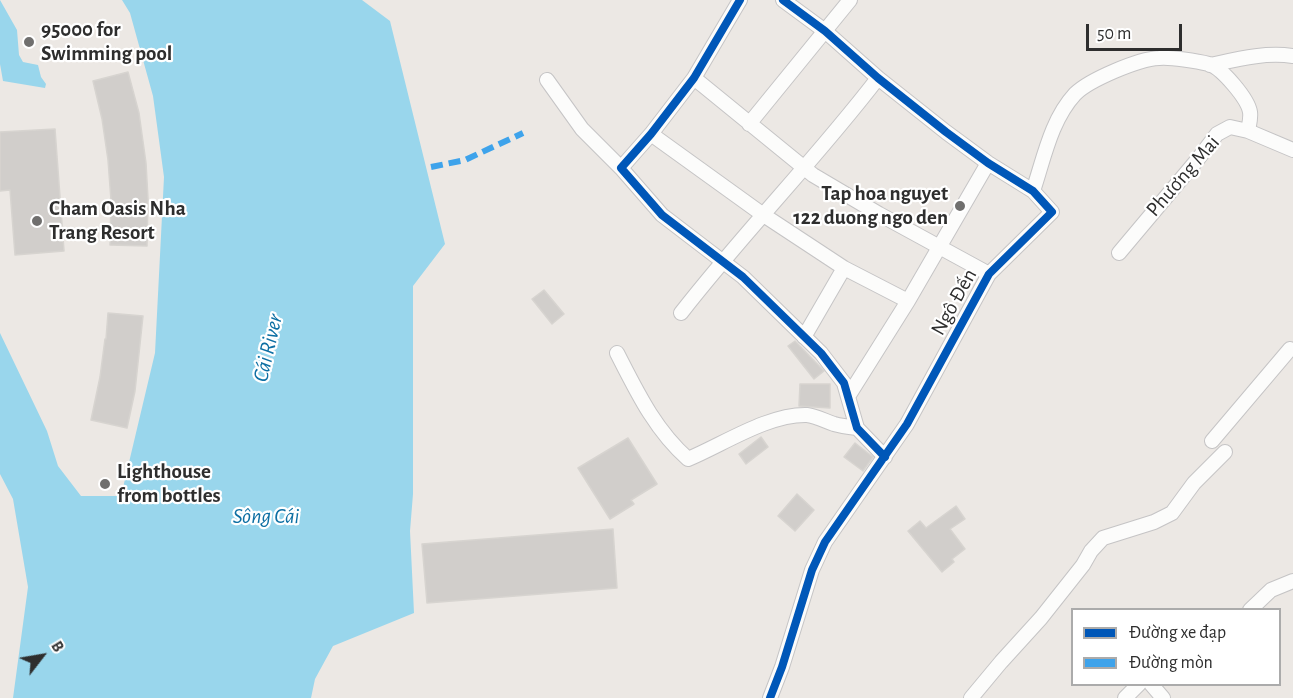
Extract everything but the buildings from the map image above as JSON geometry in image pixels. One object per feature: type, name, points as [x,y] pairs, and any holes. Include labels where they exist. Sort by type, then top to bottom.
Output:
[{"type":"street","points":[[621,168],[651,134],[694,78],[740,0]]},
{"type":"street","name":"Ngô Đến","points":[[770,698],[812,570],[825,542],[912,415],[989,274],[1052,213],[1033,191],[988,163],[878,78],[825,31],[783,0]]},
{"type":"street","points":[[749,124],[850,0]]},
{"type":"street","points":[[1210,65],[1258,55],[1293,56]]},
{"type":"street","points":[[1033,191],[1058,118],[1074,95],[1105,76],[1144,61],[1159,58],[1210,65],[1218,69],[1235,86],[1250,112],[1248,131]]},
{"type":"street","points":[[694,78],[803,168],[840,192],[989,274]]},
{"type":"street","points":[[681,313],[722,260],[819,152],[878,78]]},
{"type":"street","points":[[547,80],[582,129],[621,168],[667,220],[692,241],[743,277],[827,360],[844,383],[857,428],[885,457]]},
{"type":"street","name":"Phương Mai","points":[[1119,253],[1198,159],[1216,134],[1230,127],[1248,131],[1293,150]]},
{"type":"street","points":[[651,134],[762,214],[843,268],[908,301]]},
{"type":"street","points":[[849,395],[908,301],[988,163]]},
{"type":"street","points":[[804,337],[843,268]]},
{"type":"street","points":[[1212,441],[1290,349]]},
{"type":"street","points":[[617,353],[651,416],[672,445],[688,459],[759,425],[794,416],[810,415],[857,428]]},
{"type":"street","points":[[971,698],[1041,618],[1083,565],[1090,551],[1103,538],[1154,522],[1172,513],[1194,483],[1226,452]]},
{"type":"street","points":[[1251,608],[1271,590],[1293,581]]},
{"type":"street","points":[[1125,698],[1138,686]]},
{"type":"street","points":[[1153,686],[1163,698]]},
{"type":"water","points":[[0,0],[17,30],[19,55],[23,62],[38,65],[41,77],[46,84],[45,88],[3,81],[0,64]]},
{"type":"water","name":"Sông Cái","points":[[122,0],[362,0],[390,21],[445,244],[413,286],[413,494],[410,531],[414,613],[333,646],[315,679],[311,698],[13,698],[28,587],[13,499],[0,474],[0,333],[47,431],[58,466],[81,496],[121,496],[155,353],[164,177],[153,96],[130,13]]},
{"type":"marked path","points":[[431,167],[465,160],[523,133]]},
{"type":"cycle path","points":[[740,0],[694,78],[651,134],[621,168],[662,215],[743,277],[821,353],[844,383],[857,428],[885,457]]},
{"type":"cycle path","points":[[770,698],[812,570],[825,542],[907,424],[989,274],[1052,212],[1033,191],[988,163],[946,132],[878,78],[825,31],[783,0]]},
{"type":"place","name":"95000 for Swimming pool","points":[[29,42]]},
{"type":"place","name":"Tap hoa nguyet 122 duong ngo den","points":[[960,206]]},
{"type":"place","name":"Cham Oasis Nha Trang Resort","points":[[37,221]]},
{"type":"place","name":"Lighthouse from bottles","points":[[105,484]]},
{"type":"water label","name":"Cái River","points":[[268,348]]}]
